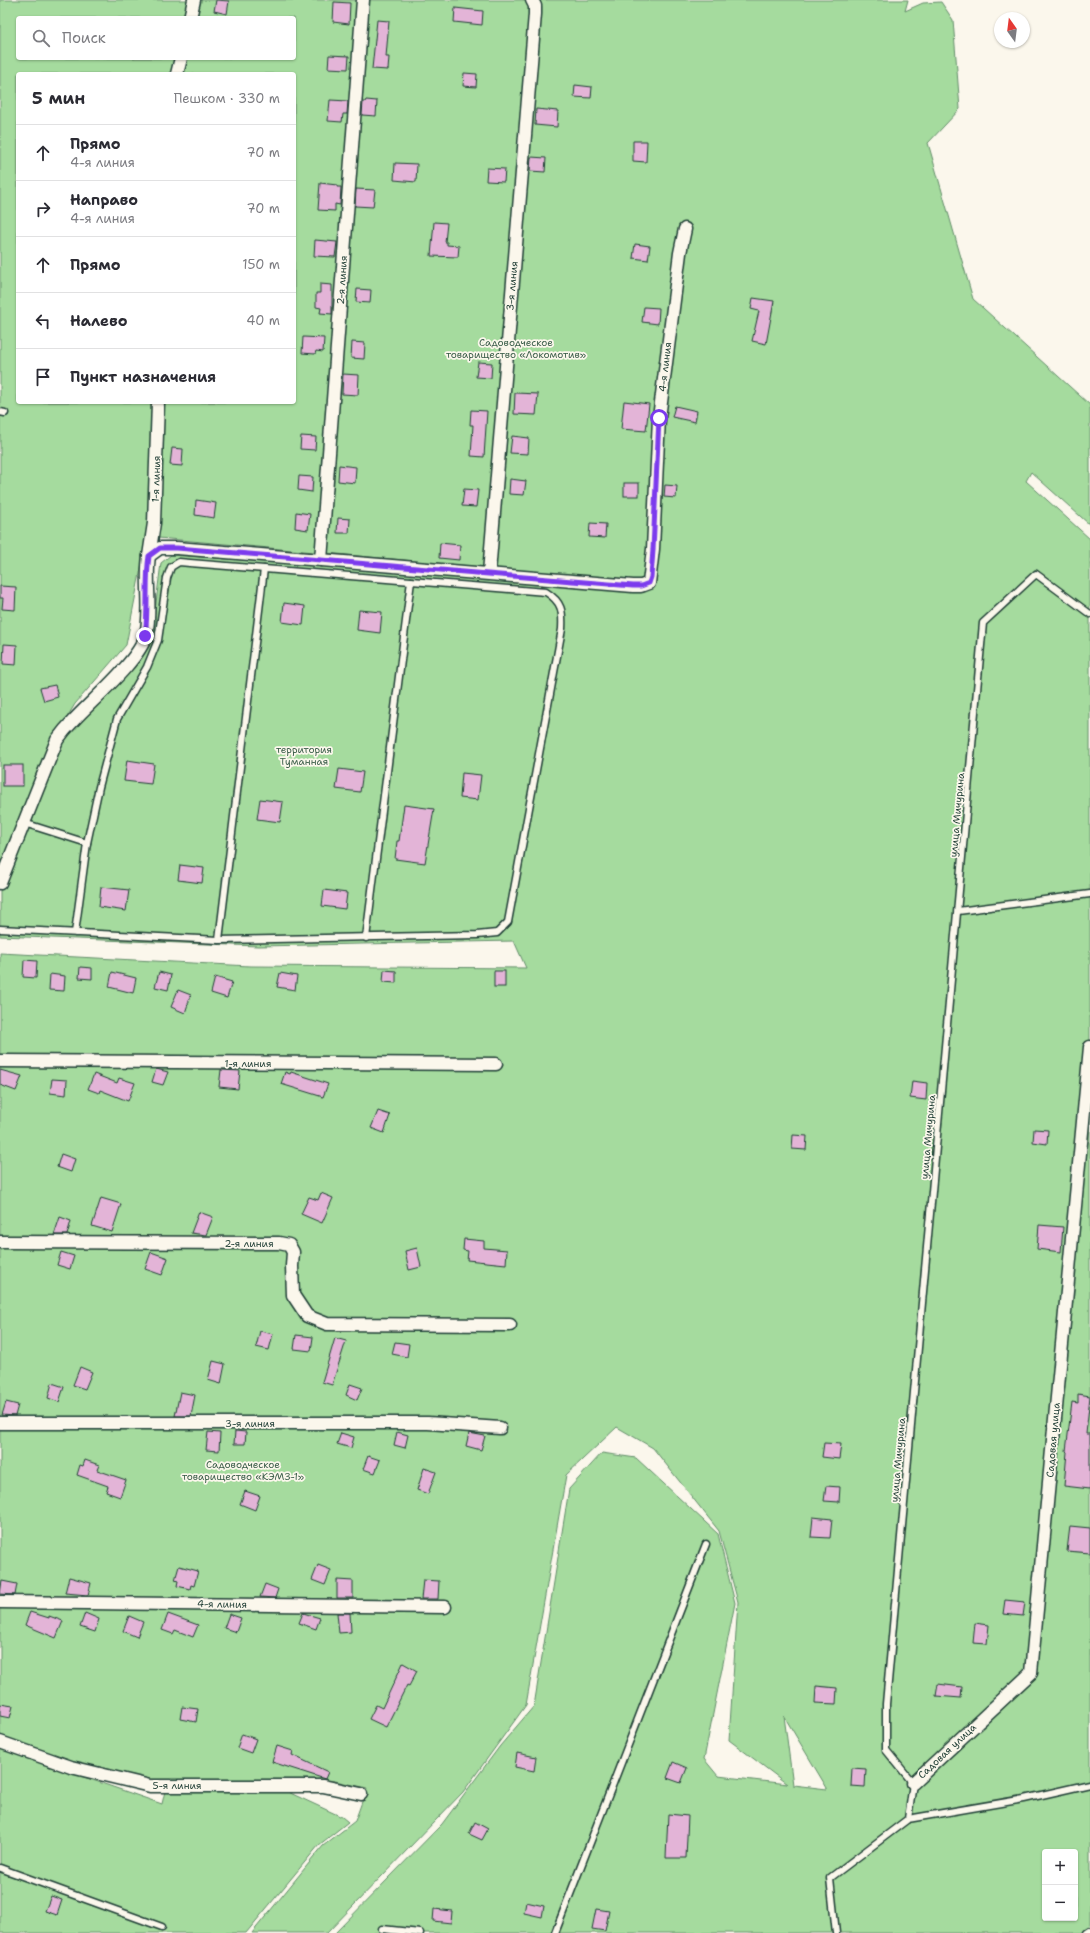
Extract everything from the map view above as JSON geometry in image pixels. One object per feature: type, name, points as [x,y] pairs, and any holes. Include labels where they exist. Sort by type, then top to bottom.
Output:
[{"type":"street","points":[[190,16],[194,0]]},
{"type":"street","name":"2-я линия","points":[[321,560],[363,0]]},
{"type":"street","name":"3-я линия","points":[[489,573],[535,6],[532,0]]},
{"type":"street","points":[[178,72],[180,60]]},
{"type":"street","name":"4-я линия","points":[[489,573],[633,586],[641,586],[649,583],[651,577],[653,550],[659,418],[680,254],[685,229]]},
{"type":"street","name":"1-я линия","points":[[0,883],[57,740],[72,721],[137,652],[145,636],[148,618],[147,570],[154,523],[158,404]]},
{"type":"street","points":[[149,556],[160,548],[177,548],[489,573]]},
{"type":"street","name":"Садовая улица","points":[[913,1783],[1031,1673],[1090,1047]]},
{"type":"street","name":"1-я линия","points":[[0,1061],[496,1064]]},
{"type":"street","name":"2-я линия","points":[[0,1242],[279,1243],[289,1245],[293,1252],[293,1295],[306,1316],[327,1324],[510,1325]]},
{"type":"street","name":"3-я линия","points":[[0,1423],[428,1423],[500,1428]]},
{"type":"street","name":"4-я линия","points":[[0,1602],[445,1607]]},
{"type":"street","name":"5-я линия","points":[[0,1742],[71,1767],[150,1786],[323,1786],[361,1794]]},
{"type":"lane","points":[[0,929],[75,933],[219,940],[366,938],[477,935],[497,933],[508,922],[562,629],[563,613],[556,598],[546,592],[179,562],[171,567],[167,578],[158,640],[147,667],[117,719],[87,843],[75,933]]},
{"type":"lane","points":[[219,940],[264,569]]},
{"type":"lane","points":[[487,588],[489,573]]},
{"type":"lane","name":"улица Мичурина","points":[[913,1783],[886,1750],[886,1704],[983,623],[1036,574],[1090,614]]},
{"type":"lane","points":[[366,938],[411,581]]},
{"type":"lane","points":[[24,823],[87,843]]},
{"type":"lane","points":[[958,911],[1090,894]]},
{"type":"lane","points":[[555,1933],[706,1544]]},
{"type":"lane","points":[[908,1819],[913,1783]]},
{"type":"lane","points":[[836,1933],[830,1878],[908,1819],[1024,1799],[1090,1784]]},
{"type":"lane","points":[[0,1868],[162,1927]]},
{"type":"lane","points":[[382,1929],[420,1933]]},
{"type":"green space","points":[[0,0],[908,0],[905,11],[923,3],[941,2],[953,20],[960,109],[928,143],[973,299],[1090,405],[1090,525],[1031,472],[1026,481],[1090,539],[1090,1933],[335,1933],[442,1824],[500,1746],[534,1706],[569,1489],[602,1453],[636,1458],[718,1534],[735,1603],[704,1759],[718,1776],[787,1784],[729,1740],[738,1602],[719,1531],[653,1448],[617,1427],[566,1475],[526,1705],[463,1792],[327,1933],[252,1933],[323,1846],[355,1821],[367,1788],[335,1781],[148,1781],[80,1766],[0,1738],[0,953],[250,966],[526,968],[514,941],[258,946],[0,936],[0,891],[57,749],[88,711],[151,643],[161,563],[171,555],[397,571],[637,581],[147,537],[126,645],[75,704],[48,749],[0,873]],"holes":[[[784,1716],[827,1788],[793,1785]]]},
{"type":"green space","points":[[0,1748],[162,1804],[165,1791],[216,1790],[288,1792],[342,1817],[348,1822],[319,1845],[246,1933],[0,1933]]},
{"type":"building","points":[[216,0],[229,1],[227,14],[214,11]]},
{"type":"building","points":[[334,2],[350,3],[349,24],[333,22]]},
{"type":"building","points":[[455,8],[483,11],[482,25],[454,22]]},
{"type":"building","points":[[377,20],[389,21],[386,57],[389,57],[388,70],[372,69]]},
{"type":"building","points":[[329,55],[349,56],[348,69],[328,68]]},
{"type":"building","points":[[464,73],[477,74],[476,87],[463,86]]},
{"type":"building","points":[[575,85],[592,87],[591,98],[574,97]]},
{"type":"building","points":[[330,100],[348,101],[347,114],[343,114],[342,122],[328,121]]},
{"type":"building","points":[[366,100],[377,101],[376,116],[362,115],[363,102]]},
{"type":"building","points":[[536,109],[558,111],[557,127],[535,125]]},
{"type":"building","points":[[633,141],[647,141],[646,162],[633,161]]},
{"type":"building","points":[[531,157],[546,158],[545,172],[530,171]]},
{"type":"building","points":[[395,163],[417,164],[416,182],[394,180]]},
{"type":"building","points":[[487,168],[505,169],[504,182],[486,181]]},
{"type":"building","points":[[320,183],[337,185],[337,187],[341,187],[340,205],[335,204],[335,211],[318,210]]},
{"type":"building","points":[[356,189],[375,190],[373,207],[355,206]]},
{"type":"building","points":[[434,222],[447,223],[445,242],[447,242],[447,245],[459,246],[458,257],[431,256]]},
{"type":"building","points":[[315,240],[337,242],[335,257],[314,256]]},
{"type":"building","points":[[635,244],[650,246],[648,260],[633,258]]},
{"type":"building","points":[[320,284],[332,285],[332,314],[320,313],[321,308],[316,307],[316,293],[320,293]]},
{"type":"building","points":[[357,289],[371,290],[370,303],[356,302]]},
{"type":"building","points":[[753,298],[774,301],[766,344],[752,341],[759,311],[751,309]]},
{"type":"building","points":[[644,307],[659,308],[658,324],[642,322]]},
{"type":"building","points":[[303,337],[324,338],[323,352],[316,351],[315,354],[302,353]]},
{"type":"building","points":[[352,342],[365,343],[364,359],[351,358]]},
{"type":"building","points":[[478,362],[492,363],[491,378],[476,377]]},
{"type":"building","points":[[343,374],[359,375],[358,395],[342,394]]},
{"type":"building","points":[[515,393],[538,394],[536,415],[514,414]]},
{"type":"building","points":[[624,401],[649,404],[646,431],[621,429]]},
{"type":"building","points":[[675,406],[697,411],[695,422],[672,417]]},
{"type":"building","points":[[471,410],[487,411],[484,457],[471,456],[473,425],[470,425]]},
{"type":"building","points":[[301,436],[316,437],[315,450],[300,449]]},
{"type":"building","points":[[512,436],[529,438],[528,454],[510,453]]},
{"type":"building","points":[[172,448],[183,449],[182,466],[170,465]]},
{"type":"building","points":[[339,465],[356,467],[355,483],[338,481]]},
{"type":"building","points":[[299,476],[313,477],[312,492],[298,490]]},
{"type":"building","points":[[510,479],[526,481],[524,495],[509,494]]},
{"type":"building","points":[[624,483],[639,483],[639,496],[624,496]]},
{"type":"building","points":[[665,485],[677,486],[676,498],[664,497]]},
{"type":"building","points":[[464,489],[478,490],[476,507],[462,506]]},
{"type":"building","points":[[196,500],[216,503],[214,518],[195,515]]},
{"type":"building","points":[[296,512],[310,514],[308,530],[295,528]]},
{"type":"building","points":[[338,518],[350,519],[349,533],[337,533]]},
{"type":"building","points":[[590,523],[606,524],[605,538],[589,537]]},
{"type":"building","points":[[440,543],[460,545],[459,560],[439,558]]},
{"type":"building","points":[[0,586],[16,587],[15,610],[2,609],[3,598],[0,598]]},
{"type":"building","points":[[284,603],[305,606],[303,625],[282,622]]},
{"type":"building","points":[[359,610],[382,612],[380,633],[357,630]]},
{"type":"building","points":[[4,644],[17,645],[16,665],[3,664]]},
{"type":"building","points":[[55,685],[58,697],[44,701],[40,688]]},
{"type":"building","points":[[127,760],[154,764],[151,784],[124,781]]},
{"type":"building","points":[[3,765],[23,765],[23,786],[3,786]]},
{"type":"building","points":[[339,769],[363,772],[360,792],[336,789]]},
{"type":"building","points":[[462,773],[481,775],[478,800],[460,798]]},
{"type":"building","points":[[260,799],[283,802],[280,822],[257,819]]},
{"type":"building","points":[[404,805],[434,809],[425,863],[395,859]]},
{"type":"building","points":[[180,865],[204,868],[202,883],[178,880]]},
{"type":"building","points":[[101,887],[129,890],[126,911],[99,907]]},
{"type":"building","points":[[324,890],[347,893],[345,909],[322,906]]},
{"type":"building","points":[[24,960],[37,961],[36,978],[23,977]]},
{"type":"building","points":[[80,967],[92,968],[92,979],[79,978]]},
{"type":"building","points":[[384,970],[396,971],[396,983],[383,982]]},
{"type":"building","points":[[494,971],[505,971],[505,987],[494,987]]},
{"type":"building","points":[[112,972],[136,978],[133,993],[109,987]]},
{"type":"building","points":[[159,972],[171,975],[168,990],[155,987]]},
{"type":"building","points":[[280,973],[297,976],[295,990],[277,987]]},
{"type":"building","points":[[50,974],[65,976],[64,991],[49,990]]},
{"type":"building","points":[[215,977],[232,982],[227,998],[211,993]]},
{"type":"building","points":[[178,990],[191,995],[185,1013],[171,1007]]},
{"type":"building","points":[[156,1069],[168,1072],[163,1085],[152,1082]]},
{"type":"building","points":[[0,1070],[22,1076],[16,1091],[0,1085]]},
{"type":"building","points":[[221,1070],[240,1071],[238,1089],[219,1087]]},
{"type":"building","points":[[285,1072],[290,1074],[291,1072],[328,1084],[323,1097],[281,1084]]},
{"type":"building","points":[[94,1074],[117,1083],[119,1078],[135,1083],[128,1101],[100,1090],[99,1093],[88,1089]]},
{"type":"building","points":[[52,1079],[67,1080],[66,1095],[50,1093]]},
{"type":"building","points":[[912,1081],[927,1083],[926,1100],[910,1098]]},
{"type":"building","points":[[378,1111],[390,1115],[384,1133],[371,1128]]},
{"type":"building","points":[[1034,1129],[1048,1130],[1047,1144],[1033,1142]]},
{"type":"building","points":[[793,1135],[807,1136],[806,1150],[792,1149]]},
{"type":"building","points":[[61,1154],[75,1159],[71,1172],[57,1167]]},
{"type":"building","points":[[321,1193],[333,1198],[322,1223],[301,1214],[309,1197],[318,1200]]},
{"type":"building","points":[[101,1198],[121,1204],[112,1232],[92,1226]]},
{"type":"building","points":[[199,1212],[213,1217],[206,1235],[191,1233]]},
{"type":"building","points":[[60,1217],[71,1221],[67,1235],[54,1235]]},
{"type":"building","points":[[1039,1225],[1063,1227],[1061,1252],[1037,1249]]},
{"type":"building","points":[[464,1239],[484,1241],[484,1248],[507,1250],[506,1264],[467,1260],[468,1251],[463,1250]]},
{"type":"building","points":[[417,1248],[421,1267],[409,1270],[405,1251]]},
{"type":"building","points":[[61,1252],[74,1256],[70,1269],[57,1265]]},
{"type":"building","points":[[151,1252],[168,1258],[162,1275],[145,1269]]},
{"type":"building","points":[[260,1331],[273,1334],[269,1350],[256,1347]]},
{"type":"building","points":[[296,1335],[313,1337],[311,1351],[294,1349]]},
{"type":"building","points":[[335,1338],[346,1341],[332,1385],[322,1382]]},
{"type":"building","points":[[395,1342],[409,1344],[407,1357],[392,1354]]},
{"type":"building","points":[[213,1361],[225,1364],[221,1384],[208,1380]]},
{"type":"building","points":[[80,1367],[92,1372],[85,1389],[73,1385]]},
{"type":"building","points":[[52,1383],[64,1387],[59,1402],[48,1398]]},
{"type":"building","points":[[350,1384],[362,1388],[357,1400],[346,1395]]},
{"type":"building","points":[[180,1392],[195,1395],[191,1416],[175,1416]]},
{"type":"building","points":[[1078,1394],[1090,1396],[1086,1434],[1090,1434],[1090,1489],[1064,1486],[1066,1451],[1072,1402],[1078,1403]]},
{"type":"building","points":[[6,1402],[18,1405],[15,1416],[2,1415]]},
{"type":"building","points":[[235,1431],[246,1432],[245,1444],[234,1444]]},
{"type":"building","points":[[208,1432],[220,1433],[219,1451],[206,1450]]},
{"type":"building","points":[[397,1432],[408,1435],[405,1448],[394,1445]]},
{"type":"building","points":[[341,1433],[354,1437],[351,1448],[337,1444]]},
{"type":"building","points":[[469,1433],[485,1436],[481,1450],[466,1446]]},
{"type":"building","points":[[824,1443],[841,1444],[839,1459],[822,1457]]},
{"type":"building","points":[[368,1456],[380,1460],[375,1473],[363,1469]]},
{"type":"building","points":[[85,1460],[99,1465],[97,1470],[126,1480],[120,1497],[106,1492],[108,1486],[77,1475],[80,1465],[83,1466]]},
{"type":"building","points":[[424,1468],[436,1472],[428,1494],[417,1490]]},
{"type":"building","points":[[826,1486],[840,1487],[839,1502],[824,1501]]},
{"type":"building","points":[[245,1491],[260,1496],[255,1510],[240,1504]]},
{"type":"building","points":[[813,1517],[832,1519],[830,1538],[811,1537]]},
{"type":"building","points":[[1070,1526],[1090,1528],[1090,1553],[1067,1551]]},
{"type":"building","points":[[318,1565],[331,1570],[325,1585],[312,1580]]},
{"type":"building","points":[[179,1566],[198,1571],[194,1586],[191,1585],[190,1589],[177,1586],[178,1581],[175,1580]]},
{"type":"building","points":[[69,1577],[91,1583],[88,1595],[65,1593]]},
{"type":"building","points":[[337,1580],[353,1581],[353,1598],[337,1598]]},
{"type":"building","points":[[423,1580],[439,1581],[438,1599],[421,1599]]},
{"type":"building","points":[[2,1581],[17,1584],[15,1595],[0,1594]]},
{"type":"building","points":[[265,1584],[278,1589],[275,1598],[260,1597]]},
{"type":"building","points":[[1005,1600],[1025,1602],[1023,1616],[1003,1614]]},
{"type":"building","points":[[30,1612],[63,1621],[56,1638],[25,1625]]},
{"type":"building","points":[[85,1613],[99,1619],[95,1632],[80,1627]]},
{"type":"building","points":[[303,1613],[320,1618],[316,1629],[299,1623]]},
{"type":"building","points":[[337,1613],[350,1613],[351,1632],[339,1633]]},
{"type":"building","points":[[168,1614],[198,1625],[193,1637],[175,1630],[173,1634],[162,1630]]},
{"type":"building","points":[[229,1614],[241,1618],[236,1632],[224,1628]]},
{"type":"building","points":[[129,1616],[143,1622],[137,1637],[123,1631]]},
{"type":"building","points":[[975,1623],[989,1625],[987,1644],[973,1643]]},
{"type":"building","points":[[403,1663],[417,1671],[409,1686],[407,1685],[386,1727],[369,1719],[376,1705],[382,1708]]},
{"type":"building","points":[[938,1684],[962,1687],[961,1698],[936,1696]]},
{"type":"building","points":[[816,1686],[837,1688],[836,1704],[815,1703]]},
{"type":"building","points":[[0,1704],[13,1706],[10,1718],[0,1716]]},
{"type":"building","points":[[182,1707],[198,1709],[196,1722],[180,1719]]},
{"type":"building","points":[[242,1734],[256,1739],[251,1753],[237,1748]]},
{"type":"building","points":[[277,1746],[293,1751],[292,1755],[328,1772],[325,1779],[272,1762]]},
{"type":"building","points":[[517,1753],[536,1757],[534,1771],[515,1767]]},
{"type":"building","points":[[673,1762],[687,1768],[681,1783],[667,1778]]},
{"type":"building","points":[[852,1768],[866,1769],[865,1787],[851,1786]]},
{"type":"building","points":[[668,1814],[688,1816],[686,1858],[666,1858]]},
{"type":"building","points":[[475,1822],[488,1829],[482,1840],[469,1834]]},
{"type":"building","points":[[51,1896],[62,1900],[57,1915],[45,1911]]},
{"type":"building","points":[[526,1902],[544,1906],[542,1917],[524,1913]]},
{"type":"building","points":[[434,1909],[452,1911],[451,1923],[433,1921]]},
{"type":"building","points":[[596,1909],[609,1911],[605,1931],[592,1929]]},
{"type":"route","points":[[145,636],[148,618],[147,570],[149,556],[160,548],[177,548],[489,573],[633,586],[641,586],[649,583],[651,577],[653,550],[659,418]]},
{"type":"park label","name":"Садоводческое товарищество «Локомотив»","points":[[516,348]]},
{"type":"park label","name":"территория Туманная","points":[[304,754]]},
{"type":"park label","name":"Садоводческое товарищество «КЭМЗ-1»","points":[[243,1470]]}]
